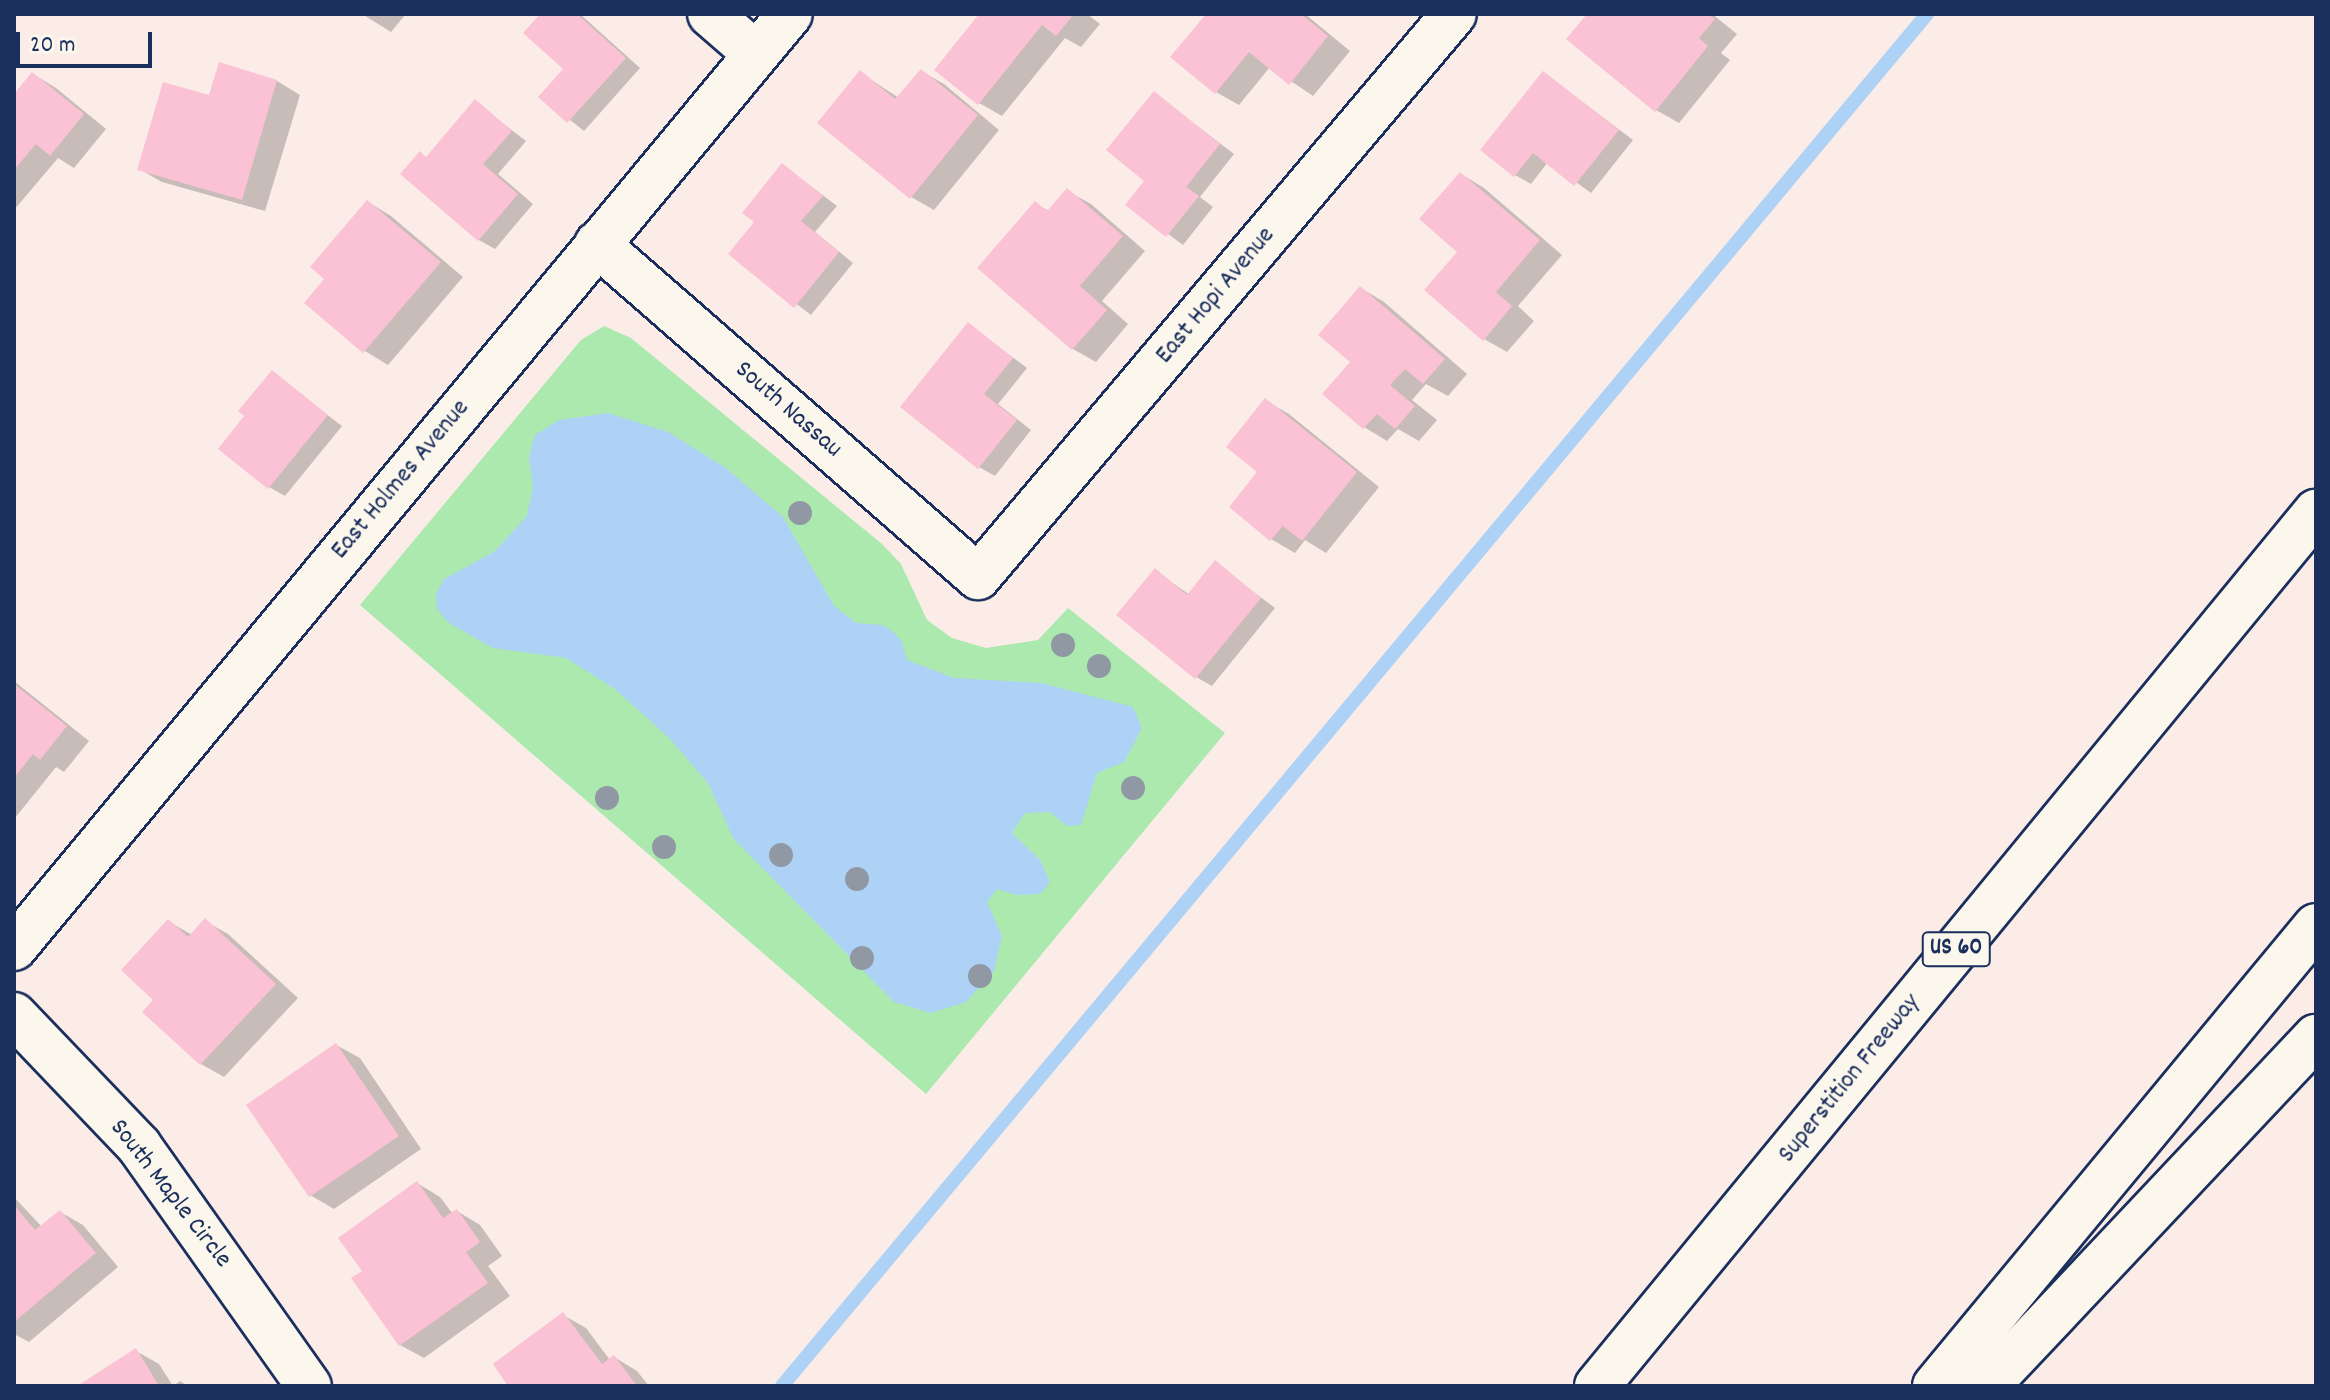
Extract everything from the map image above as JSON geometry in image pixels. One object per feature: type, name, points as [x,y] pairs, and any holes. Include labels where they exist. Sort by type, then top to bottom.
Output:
[{"type":"main road","points":[[710,14],[756,54]]},
{"type":"main road","name":"East Holmes Avenue","points":[[14,948],[790,14]]},
{"type":"main road","name":"East Hopi Avenue","points":[[978,577],[1454,14]]},
{"type":"main road","name":"South Nassau","points":[[597,244],[978,577]]},
{"type":"main road","name":"Superstition Freeway","points":[[1597,1386],[2316,512]]},
{"type":"main road","points":[[1935,1386],[2316,926]]},
{"type":"main road","name":"South Maple Circle","points":[[14,1015],[139,1146],[309,1386]]},
{"type":"main road","points":[[1987,1386],[2316,1037]]},
{"type":"green space","points":[[604,326],[631,338],[882,544],[901,564],[927,620],[952,638],[986,648],[1038,640],[1068,608],[1225,733],[926,1094],[360,605],[581,340]]},
{"type":"water","points":[[608,413],[668,432],[726,468],[783,517],[834,606],[856,623],[882,625],[892,631],[901,640],[907,660],[954,678],[1041,683],[1133,707],[1142,728],[1124,762],[1097,773],[1081,825],[1067,826],[1050,812],[1025,813],[1012,833],[1040,860],[1050,882],[1040,894],[1016,895],[997,889],[987,902],[1002,936],[994,971],[966,1002],[931,1013],[894,1002],[733,838],[708,783],[669,738],[615,689],[566,658],[493,648],[449,623],[437,609],[436,594],[444,579],[494,552],[527,516],[533,487],[529,457],[535,435],[559,420]]},
{"type":"building","points":[[540,14],[577,14],[626,58],[567,123],[538,97],[563,69],[523,33]]},
{"type":"building","points":[[979,14],[1074,14],[1056,36],[1042,25],[978,105],[934,70]]},
{"type":"building","points":[[1206,14],[1301,14],[1328,36],[1289,85],[1249,52],[1215,94],[1170,57]]},
{"type":"building","points":[[1587,14],[1708,14],[1715,19],[1699,38],[1708,46],[1655,112],[1566,39]]},
{"type":"building","points":[[219,62],[277,80],[242,200],[137,170],[163,82],[209,95]]},
{"type":"building","points":[[921,69],[978,115],[910,199],[817,123],[860,70],[895,99]]},
{"type":"building","points":[[1543,71],[1619,130],[1574,186],[1533,153],[1514,177],[1480,150]]},
{"type":"building","points":[[32,72],[84,114],[50,156],[36,144],[14,170],[14,94]]},
{"type":"building","points":[[1154,91],[1220,144],[1186,187],[1199,196],[1166,237],[1125,205],[1144,181],[1106,150]]},
{"type":"building","points":[[475,99],[512,131],[483,164],[518,194],[478,241],[400,174],[420,151],[426,157]]},
{"type":"building","points":[[782,163],[823,196],[801,221],[839,252],[794,308],[728,254],[754,222],[742,213]]},
{"type":"building","points":[[1460,172],[1540,240],[1496,292],[1512,306],[1483,341],[1424,290],[1457,252],[1419,219]]},
{"type":"building","points":[[1067,188],[1123,236],[1080,286],[1107,310],[1072,350],[977,268],[1035,201],[1047,211]]},
{"type":"building","points":[[367,200],[441,262],[363,353],[304,303],[324,279],[310,267]]},
{"type":"building","points":[[1360,286],[1445,359],[1423,384],[1405,369],[1390,385],[1415,406],[1395,429],[1377,414],[1363,429],[1322,394],[1350,362],[1318,335]]},
{"type":"building","points":[[968,322],[1013,358],[984,394],[1017,420],[978,469],[900,407]]},
{"type":"building","points":[[272,370],[328,415],[268,489],[218,449],[244,416],[238,411]]},
{"type":"building","points":[[1265,398],[1357,472],[1302,541],[1283,526],[1270,541],[1229,507],[1257,472],[1226,447]]},
{"type":"building","points":[[1215,560],[1261,598],[1195,679],[1116,615],[1155,568],[1187,595]]},
{"type":"building","points":[[14,684],[67,726],[40,760],[33,754],[14,778]]},
{"type":"building","points":[[205,918],[276,984],[200,1065],[142,1012],[153,1000],[121,970],[168,919],[188,937]]},
{"type":"building","points":[[336,1043],[399,1136],[309,1197],[246,1105]]},
{"type":"building","points":[[417,1181],[443,1218],[457,1209],[480,1242],[466,1252],[488,1283],[399,1346],[351,1278],[362,1271],[338,1238]]},
{"type":"building","points":[[14,1205],[35,1230],[60,1210],[96,1253],[14,1322]]},
{"type":"building","points":[[563,1312],[602,1364],[614,1355],[637,1386],[508,1386],[493,1364]]},
{"type":"building","points":[[136,1348],[159,1386],[77,1386]]},
{"type":"waterway","points":[[782,1386],[1927,14]]}]
